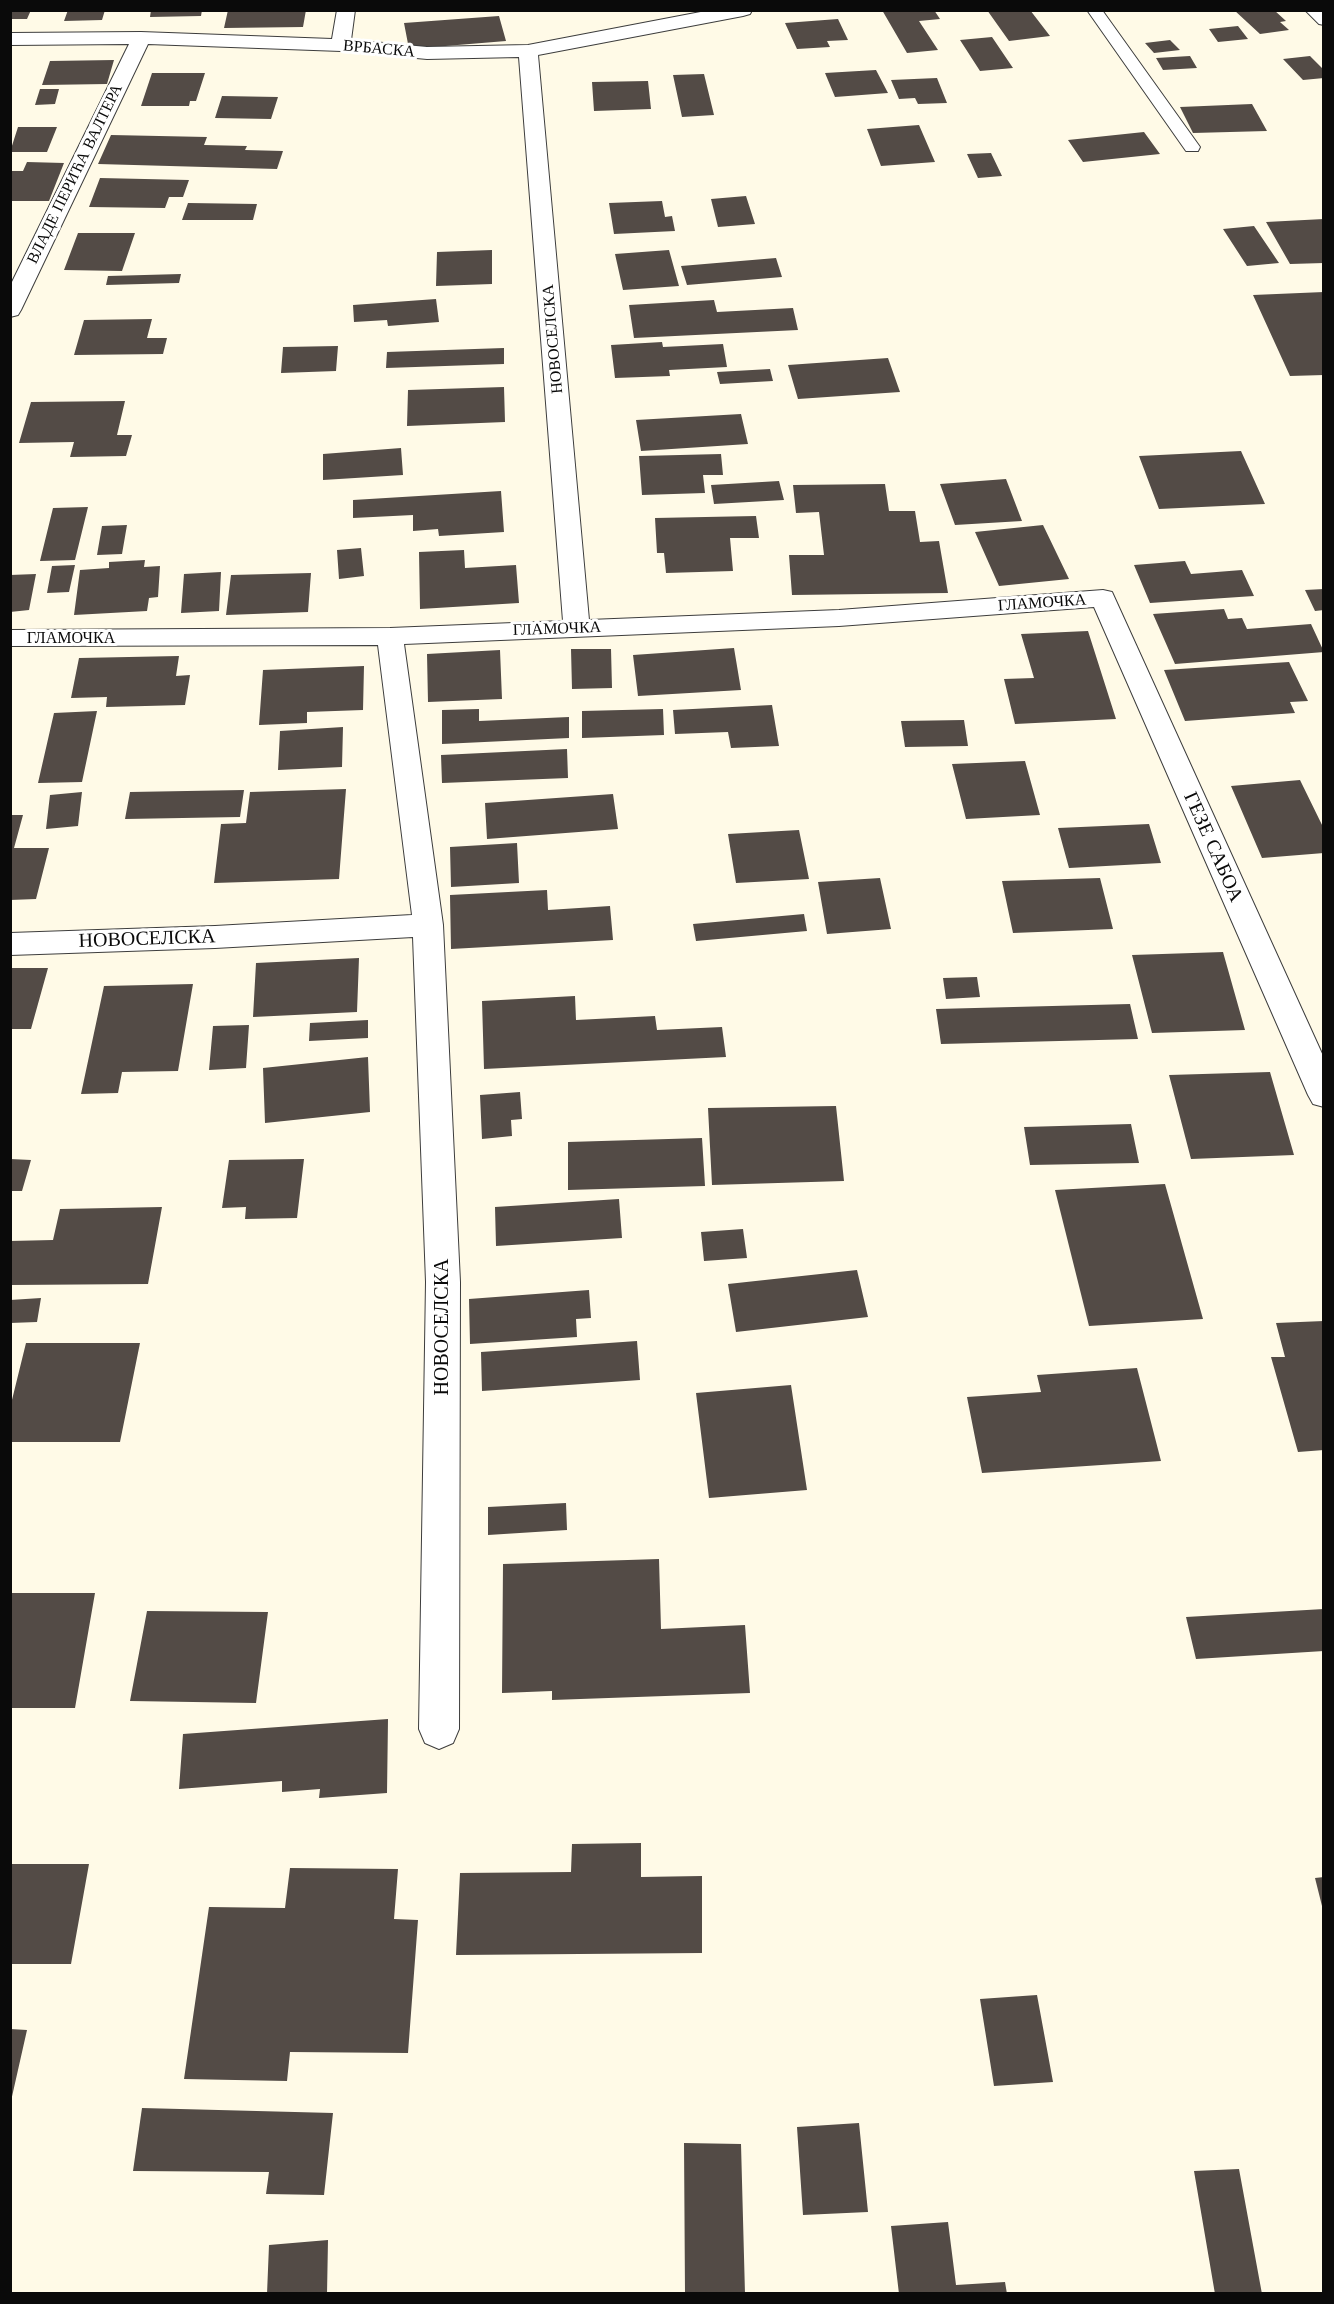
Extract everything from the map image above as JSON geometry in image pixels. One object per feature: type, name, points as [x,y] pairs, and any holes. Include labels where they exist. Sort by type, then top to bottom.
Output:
[{"type":"street","points":[[340,45],[346,10]]},
{"type":"street","name":"ВРБАСКА","points":[[10,39],[141,38],[340,45],[427,53],[528,51],[743,10]]},
{"type":"street","name":"ВЛАДЕ ПЕРИЋА ВАЛТЕРА","points":[[10,310],[141,38]]},
{"type":"street","name":"НОВОСЕЛСКА","points":[[528,51],[577,628]]},
{"type":"street","name":"ГЛАМОЧКА","points":[[10,638],[390,636],[839,618],[1103,598]]},
{"type":"street","name":"ГЕЗЕ САБОА","points":[[1103,598],[1323,1095]]},
{"type":"street","name":"НОВОСЕЛСКА","points":[[390,636],[428,925],[443,1282],[439,1729]]},
{"type":"street","name":"НОВОСЕЛСКА","points":[[10,944],[428,925]]},
{"type":"lane","points":[[1094,10],[1192,147]]},
{"type":"lane","points":[[1312,10],[1323,21]]},
{"type":"building","points":[[10,10],[31,10],[27,19],[10,19]]},
{"type":"building","points":[[68,10],[105,10],[102,20],[64,21]]},
{"type":"building","points":[[151,10],[202,10],[201,16],[150,17]]},
{"type":"building","points":[[228,10],[306,10],[303,27],[224,28]]},
{"type":"building","points":[[882,10],[934,10],[940,19],[919,21],[938,50],[907,53]]},
{"type":"building","points":[[987,10],[1030,10],[1050,36],[1009,41]]},
{"type":"building","points":[[1234,10],[1274,10],[1286,21],[1280,22],[1289,30],[1260,34]]},
{"type":"building","points":[[499,16],[506,41],[409,49],[404,23]]},
{"type":"building","points":[[838,19],[848,40],[827,41],[830,47],[797,49],[785,23]]},
{"type":"building","points":[[1238,26],[1248,39],[1218,42],[1209,29]]},
{"type":"building","points":[[992,37],[1013,68],[980,71],[960,40]]},
{"type":"building","points":[[1170,40],[1180,50],[1154,53],[1145,43]]},
{"type":"building","points":[[1190,56],[1197,68],[1163,70],[1156,58]]},
{"type":"building","points":[[1310,56],[1324,70],[1324,78],[1303,80],[1283,59]]},
{"type":"building","points":[[114,60],[107,84],[42,85],[50,61]]},
{"type":"building","points":[[876,70],[888,93],[835,97],[825,73]]},
{"type":"building","points":[[152,73],[205,73],[196,101],[190,101],[189,106],[141,106]]},
{"type":"building","points":[[704,74],[714,115],[682,117],[673,75]]},
{"type":"building","points":[[937,78],[947,103],[918,104],[915,98],[899,99],[891,80]]},
{"type":"building","points":[[648,81],[651,109],[594,111],[592,82]]},
{"type":"building","points":[[40,89],[59,89],[55,104],[35,105]]},
{"type":"building","points":[[222,96],[278,97],[271,119],[215,118]]},
{"type":"building","points":[[1252,104],[1267,131],[1193,133],[1180,107]]},
{"type":"building","points":[[919,125],[935,162],[881,166],[867,129]]},
{"type":"building","points":[[18,127],[57,127],[47,152],[10,152]]},
{"type":"building","points":[[1144,132],[1160,154],[1083,162],[1068,140]]},
{"type":"building","points":[[111,135],[207,137],[204,145],[247,146],[245,150],[283,151],[277,169],[98,164]]},
{"type":"building","points":[[991,153],[1002,176],[978,178],[967,154]]},
{"type":"building","points":[[27,162],[64,163],[49,201],[10,201],[10,171],[23,171]]},
{"type":"building","points":[[100,178],[189,180],[183,197],[169,197],[165,208],[89,207]]},
{"type":"building","points":[[746,196],[755,224],[718,227],[711,199]]},
{"type":"building","points":[[662,201],[665,217],[672,216],[675,231],[614,234],[609,203]]},
{"type":"building","points":[[188,203],[257,204],[253,220],[182,220]]},
{"type":"building","points":[[1324,219],[1324,263],[1290,264],[1266,222]]},
{"type":"building","points":[[1254,226],[1279,263],[1247,266],[1223,229]]},
{"type":"building","points":[[78,233],[135,233],[122,271],[64,270]]},
{"type":"building","points":[[492,250],[492,284],[436,286],[437,252]]},
{"type":"building","points":[[669,250],[679,286],[623,290],[615,254]]},
{"type":"building","points":[[776,258],[782,277],[687,285],[681,266]]},
{"type":"building","points":[[181,274],[179,283],[106,285],[108,276]]},
{"type":"building","points":[[1324,292],[1324,375],[1290,376],[1253,295]]},
{"type":"building","points":[[436,299],[439,322],[388,326],[387,320],[354,322],[353,305]]},
{"type":"building","points":[[714,300],[717,312],[793,308],[798,330],[634,338],[629,305]]},
{"type":"building","points":[[152,319],[147,338],[167,338],[163,354],[74,355],[84,320]]},
{"type":"building","points":[[662,342],[663,347],[723,344],[727,367],[669,370],[670,376],[615,378],[611,345]]},
{"type":"building","points":[[338,346],[336,371],[281,373],[283,347]]},
{"type":"building","points":[[504,348],[504,364],[386,368],[387,352]]},
{"type":"building","points":[[888,358],[900,392],[798,399],[788,365]]},
{"type":"building","points":[[770,369],[773,381],[720,384],[717,372]]},
{"type":"building","points":[[504,387],[505,422],[407,426],[408,390]]},
{"type":"building","points":[[125,401],[117,435],[132,435],[126,456],[70,457],[74,442],[19,443],[31,402]]},
{"type":"building","points":[[741,414],[748,444],[641,451],[636,420]]},
{"type":"building","points":[[401,448],[403,475],[323,480],[323,454]]},
{"type":"building","points":[[1241,451],[1265,504],[1159,509],[1139,456]]},
{"type":"building","points":[[721,454],[723,475],[703,475],[705,493],[642,495],[639,456]]},
{"type":"building","points":[[1006,479],[1022,521],[955,525],[940,484]]},
{"type":"building","points":[[779,481],[784,500],[714,504],[711,485]]},
{"type":"building","points":[[885,484],[889,511],[915,511],[920,542],[939,541],[948,593],[792,595],[789,555],[824,555],[819,512],[796,513],[793,485]]},
{"type":"building","points":[[501,491],[504,532],[439,536],[438,529],[413,531],[413,515],[353,518],[353,500]]},
{"type":"building","points":[[88,507],[75,560],[40,561],[53,508]]},
{"type":"building","points":[[756,516],[759,538],[730,538],[733,571],[666,573],[664,553],[657,553],[655,518]]},
{"type":"building","points":[[127,525],[122,554],[97,555],[102,526]]},
{"type":"building","points":[[1043,525],[1069,579],[999,586],[975,532]]},
{"type":"building","points":[[361,548],[364,576],[339,579],[337,550]]},
{"type":"building","points":[[464,550],[465,568],[516,565],[519,603],[420,609],[419,552]]},
{"type":"building","points":[[145,560],[144,567],[160,566],[158,597],[149,598],[147,611],[74,615],[80,570],[109,568],[109,562]]},
{"type":"building","points":[[1185,561],[1191,574],[1242,570],[1254,596],[1150,603],[1134,565]]},
{"type":"building","points":[[75,565],[69,592],[47,593],[52,566]]},
{"type":"building","points":[[221,572],[219,611],[181,613],[184,574]]},
{"type":"building","points":[[311,573],[308,612],[226,615],[231,575]]},
{"type":"building","points":[[36,574],[29,610],[10,612],[10,575]]},
{"type":"building","points":[[1324,589],[1324,610],[1315,611],[1305,590]]},
{"type":"building","points":[[1224,609],[1228,619],[1242,618],[1247,629],[1311,624],[1324,652],[1175,664],[1153,614]]},
{"type":"building","points":[[1088,631],[1116,719],[1015,724],[1004,679],[1034,678],[1021,634]]},
{"type":"building","points":[[734,648],[741,690],[638,696],[633,655]]},
{"type":"building","points":[[571,649],[611,649],[612,688],[572,689]]},
{"type":"building","points":[[500,650],[502,699],[428,702],[427,654]]},
{"type":"building","points":[[179,656],[176,676],[190,675],[185,705],[106,707],[107,697],[71,698],[79,658]]},
{"type":"building","points":[[1289,662],[1308,701],[1290,702],[1295,713],[1185,721],[1164,670]]},
{"type":"building","points":[[364,666],[363,710],[307,712],[307,723],[259,725],[263,670]]},
{"type":"building","points":[[772,705],[779,746],[731,748],[728,732],[675,734],[673,710]]},
{"type":"building","points":[[479,709],[479,721],[569,717],[569,738],[442,744],[442,710]]},
{"type":"building","points":[[663,709],[664,735],[582,738],[582,711]]},
{"type":"building","points":[[97,711],[82,782],[38,783],[54,713]]},
{"type":"building","points":[[964,720],[968,746],[905,747],[901,721]]},
{"type":"building","points":[[343,727],[342,767],[278,770],[280,731]]},
{"type":"building","points":[[567,749],[568,778],[442,783],[441,755]]},
{"type":"building","points":[[1025,761],[1040,815],[966,819],[952,764]]},
{"type":"building","points":[[1300,780],[1324,829],[1324,853],[1262,858],[1231,786]]},
{"type":"building","points":[[346,789],[339,879],[214,883],[221,824],[246,823],[250,792]]},
{"type":"building","points":[[244,790],[240,817],[125,819],[130,792]]},
{"type":"building","points":[[82,792],[78,826],[46,829],[50,795]]},
{"type":"building","points":[[613,794],[618,829],[487,839],[485,803]]},
{"type":"building","points":[[10,815],[23,815],[14,848],[49,848],[36,899],[10,900]]},
{"type":"building","points":[[1149,824],[1161,863],[1069,868],[1058,828]]},
{"type":"building","points":[[799,830],[809,879],[736,883],[728,834]]},
{"type":"building","points":[[517,843],[519,883],[451,887],[450,847]]},
{"type":"building","points":[[880,878],[891,929],[827,934],[818,882]]},
{"type":"building","points":[[1100,878],[1113,929],[1013,933],[1002,881]]},
{"type":"building","points":[[547,890],[548,910],[610,906],[613,940],[451,949],[450,895]]},
{"type":"building","points":[[804,914],[807,931],[696,941],[693,924]]},
{"type":"building","points":[[1223,952],[1245,1030],[1152,1033],[1132,955]]},
{"type":"building","points":[[359,958],[357,1012],[253,1017],[256,963]]},
{"type":"building","points":[[10,968],[48,968],[31,1029],[10,1029]]},
{"type":"building","points":[[977,977],[980,997],[946,999],[943,978]]},
{"type":"building","points":[[193,984],[178,1071],[122,1072],[118,1093],[81,1094],[104,986]]},
{"type":"building","points":[[575,996],[576,1020],[655,1016],[657,1030],[722,1027],[726,1057],[484,1069],[482,1001]]},
{"type":"building","points":[[1130,1004],[1138,1039],[941,1044],[936,1009]]},
{"type":"building","points":[[368,1020],[368,1038],[309,1041],[310,1023]]},
{"type":"building","points":[[249,1025],[246,1068],[209,1070],[213,1026]]},
{"type":"building","points":[[368,1057],[370,1112],[265,1123],[263,1068]]},
{"type":"building","points":[[1270,1072],[1294,1155],[1191,1159],[1169,1075]]},
{"type":"building","points":[[520,1092],[522,1119],[511,1120],[512,1136],[482,1139],[480,1095]]},
{"type":"building","points":[[836,1106],[844,1181],[712,1185],[708,1108]]},
{"type":"building","points":[[1131,1124],[1139,1163],[1030,1165],[1024,1127]]},
{"type":"building","points":[[702,1138],[705,1186],[568,1190],[568,1142]]},
{"type":"building","points":[[10,1159],[31,1160],[22,1191],[10,1191]]},
{"type":"building","points":[[304,1159],[297,1218],[245,1219],[246,1207],[222,1208],[229,1160]]},
{"type":"building","points":[[1165,1184],[1203,1319],[1089,1326],[1055,1190]]},
{"type":"building","points":[[619,1199],[622,1238],[496,1246],[495,1207]]},
{"type":"building","points":[[162,1207],[148,1284],[10,1285],[10,1241],[53,1240],[60,1209]]},
{"type":"building","points":[[743,1229],[747,1258],[704,1261],[701,1232]]},
{"type":"building","points":[[857,1270],[868,1317],[736,1332],[728,1284]]},
{"type":"building","points":[[589,1290],[591,1318],[576,1319],[577,1337],[470,1344],[469,1299]]},
{"type":"building","points":[[41,1298],[37,1322],[10,1323],[10,1300]]},
{"type":"building","points":[[1324,1321],[1324,1450],[1298,1452],[1271,1357],[1285,1357],[1276,1323]]},
{"type":"building","points":[[637,1341],[640,1380],[482,1391],[481,1352]]},
{"type":"building","points":[[26,1343],[140,1343],[120,1442],[10,1442],[10,1408]]},
{"type":"building","points":[[1137,1368],[1161,1461],[982,1473],[967,1397],[1041,1392],[1037,1375]]},
{"type":"building","points":[[791,1385],[807,1490],[709,1498],[696,1393]]},
{"type":"building","points":[[566,1503],[567,1530],[488,1535],[488,1507]]},
{"type":"building","points":[[659,1559],[661,1629],[745,1625],[750,1693],[552,1700],[552,1691],[502,1693],[503,1564]]},
{"type":"building","points":[[10,1593],[95,1593],[75,1708],[10,1708]]},
{"type":"building","points":[[1324,1609],[1324,1651],[1196,1659],[1186,1617]]},
{"type":"building","points":[[147,1611],[268,1612],[256,1703],[130,1701]]},
{"type":"building","points":[[388,1719],[387,1793],[319,1798],[320,1789],[282,1792],[282,1781],[179,1789],[183,1734]]},
{"type":"building","points":[[641,1843],[641,1877],[702,1876],[702,1953],[456,1955],[460,1873],[571,1872],[572,1844]]},
{"type":"building","points":[[10,1864],[89,1864],[71,1964],[10,1964]]},
{"type":"building","points":[[290,1868],[398,1869],[394,1919],[418,1920],[408,2053],[290,2052],[287,2081],[184,2079],[209,1907],[285,1908]]},
{"type":"building","points":[[1324,1877],[1324,1910],[1323,1910],[1315,1878]]},
{"type":"building","points":[[1037,1995],[1053,2082],[994,2086],[980,1999]]},
{"type":"building","points":[[10,2029],[27,2030],[11,2101],[10,2101]]},
{"type":"building","points":[[142,2108],[333,2113],[324,2195],[266,2194],[269,2172],[133,2171]]},
{"type":"building","points":[[859,2123],[868,2212],[803,2215],[797,2127]]},
{"type":"building","points":[[684,2143],[741,2144],[745,2294],[685,2294]]},
{"type":"building","points":[[1239,2169],[1262,2294],[1215,2294],[1194,2171]]},
{"type":"building","points":[[948,2222],[956,2285],[1005,2282],[1007,2294],[899,2294],[891,2226]]},
{"type":"building","points":[[328,2240],[327,2294],[267,2294],[269,2245]]}]
